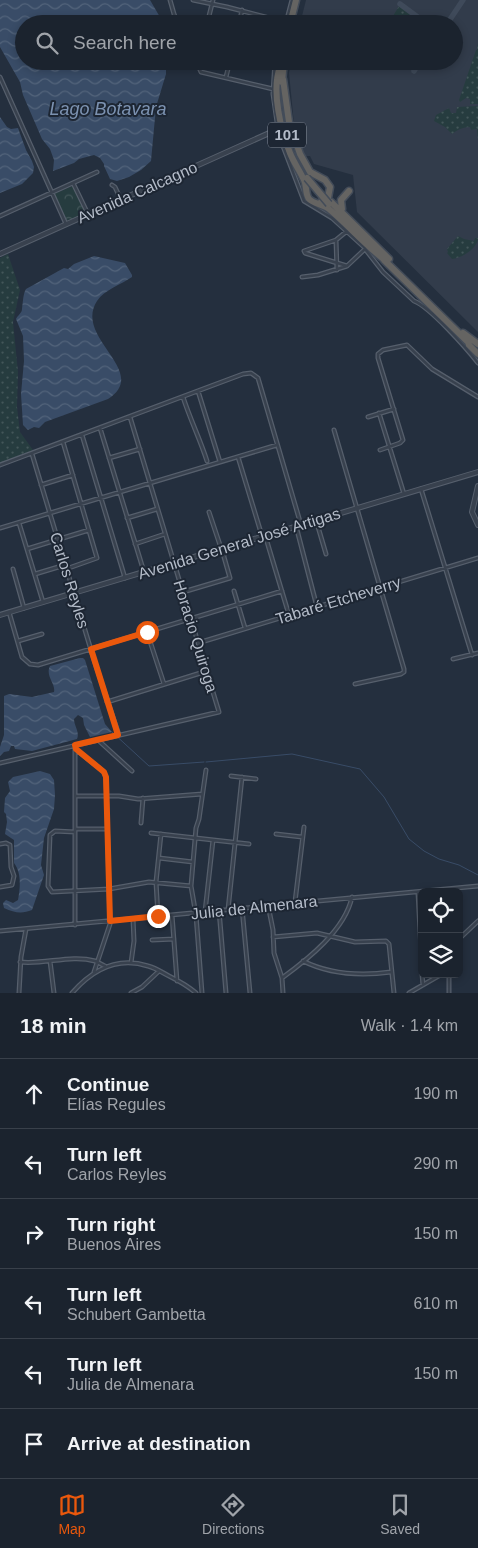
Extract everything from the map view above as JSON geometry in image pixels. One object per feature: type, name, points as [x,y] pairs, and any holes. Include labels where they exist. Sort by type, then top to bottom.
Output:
[{"type":"highway","points":[[292,15],[298,0]]},
{"type":"highway","points":[[280,70],[277,104],[281,127],[290,153],[305,181],[308,196],[314,203],[329,209],[368,249],[387,260]]},
{"type":"highway","name":"101","points":[[281,70],[280,98],[283,123],[292,151],[308,177],[387,260],[467,339]]},
{"type":"highway","name":"101","points":[[282,70],[282,98],[288,128],[308,177]]},
{"type":"highway","points":[[283,80],[287,114],[293,138],[310,172],[328,184],[331,191],[330,200]]},
{"type":"highway","points":[[306,189],[311,181],[320,178]]},
{"type":"highway","points":[[342,209],[341,200],[349,191]]},
{"type":"highway","points":[[314,203],[330,200],[342,209],[373,240],[387,260]]},
{"type":"highway","points":[[467,339],[478,345]]},
{"type":"highway","points":[[467,339],[478,353]]},
{"type":"street","points":[[170,0],[174,15]]},
{"type":"street","points":[[194,0],[212,2],[259,15]]},
{"type":"street","points":[[290,15],[292,0]]},
{"type":"street","points":[[209,15],[212,2]]},
{"type":"street","points":[[241,15],[242,10]]},
{"type":"street","points":[[200,70],[201,72],[273,89]]},
{"type":"street","points":[[226,77],[228,70]]},
{"type":"street","points":[[274,70],[273,89],[276,131],[304,201],[314,203],[368,249],[383,272],[440,322],[471,353],[478,363]]},
{"type":"street","points":[[273,89],[279,70]]},
{"type":"street","points":[[0,77],[66,224]]},
{"type":"street","name":"Avenida Calcagno","points":[[0,254],[276,131]]},
{"type":"street","points":[[0,216],[98,172]]},
{"type":"street","points":[[74,183],[88,214]]},
{"type":"street","points":[[112,185],[121,200]]},
{"type":"street","points":[[347,231],[336,240],[304,249],[304,253],[347,266]]},
{"type":"street","points":[[336,240],[337,270]]},
{"type":"street","points":[[302,277],[318,275],[347,266],[368,249]]},
{"type":"street","points":[[380,450],[403,440],[378,358],[378,354],[383,350],[403,345],[410,348],[436,372],[478,397]]},
{"type":"street","points":[[0,466],[243,374],[251,373],[258,378],[301,525]]},
{"type":"street","points":[[198,391],[220,462]]},
{"type":"street","points":[[183,397],[191,421],[199,435],[207,461]]},
{"type":"street","points":[[368,417],[394,409]]},
{"type":"street","points":[[379,413],[404,494]]},
{"type":"street","name":"Horacio Quiroga","points":[[117,736],[219,712],[130,417]]},
{"type":"street","points":[[100,428],[144,572]]},
{"type":"street","points":[[334,430],[358,507],[404,672],[355,684]]},
{"type":"street","points":[[82,435],[125,578]]},
{"type":"street","points":[[35,574],[97,558],[63,442]]},
{"type":"street","points":[[0,528],[277,445]]},
{"type":"street","points":[[109,458],[140,449]]},
{"type":"street","name":"Carlos Reyles","points":[[32,454],[117,736]]},
{"type":"street","points":[[238,457],[289,615]]},
{"type":"street","name":"Avenida General José Artigas","points":[[0,615],[478,472]]},
{"type":"street","points":[[41,485],[73,476]]},
{"type":"street","points":[[478,486],[472,512],[478,525]]},
{"type":"street","points":[[421,488],[472,655]]},
{"type":"street","points":[[128,518],[158,509]]},
{"type":"street","points":[[183,592],[230,578],[209,512]]},
{"type":"street","points":[[316,520],[326,554]]},
{"type":"street","points":[[19,523],[43,602]]},
{"type":"street","points":[[296,526],[317,607]]},
{"type":"street","points":[[27,549],[89,530]]},
{"type":"street","points":[[135,544],[165,534]]},
{"type":"street","name":"Tabaré Etcheverry","points":[[198,643],[478,558]]},
{"type":"street","points":[[13,569],[24,608]]},
{"type":"street","points":[[234,591],[246,628]]},
{"type":"street","points":[[9,612],[22,657],[28,664],[38,665],[282,592]]},
{"type":"street","points":[[147,632],[164,684]]},
{"type":"street","points":[[18,641],[42,634]]},
{"type":"street","points":[[452,659],[478,654]]},
{"type":"street","points":[[107,702],[207,671]]},
{"type":"street","points":[[0,763],[117,736]]},
{"type":"street","points":[[98,740],[132,771]]},
{"type":"street","points":[[74,925],[75,747]]},
{"type":"street","points":[[75,747],[105,774],[110,921],[94,972]]},
{"type":"street","points":[[202,993],[191,886],[195,838],[206,770]]},
{"type":"street","points":[[231,776],[256,779]]},
{"type":"street","points":[[228,910],[242,777]]},
{"type":"street","points":[[75,796],[143,798],[202,794]]},
{"type":"street","points":[[141,823],[143,798]]},
{"type":"street","points":[[295,903],[304,827]]},
{"type":"street","points":[[107,829],[55,831],[51,833],[49,837],[49,889],[54,893],[75,892],[109,889],[144,882],[191,886]]},
{"type":"street","points":[[152,833],[249,844]]},
{"type":"street","points":[[158,916],[156,882],[162,834]]},
{"type":"street","points":[[276,834],[302,838]]},
{"type":"street","points":[[205,912],[213,840]]},
{"type":"street","points":[[0,844],[6,843],[10,845],[10,867],[14,874],[14,884],[0,887]]},
{"type":"street","points":[[159,858],[193,862]]},
{"type":"street","name":"Julia de Almenara","points":[[463,888],[478,886]]},
{"type":"street","name":"Julia de Almenara","points":[[0,931],[418,892]]},
{"type":"street","points":[[282,978],[331,936],[346,914],[352,897]]},
{"type":"street","points":[[268,906],[274,953],[282,978],[283,993]]},
{"type":"street","points":[[242,908],[250,993]]},
{"type":"street","points":[[219,910],[226,993]]},
{"type":"street","points":[[172,915],[178,980]]},
{"type":"street","points":[[131,963],[134,941],[133,919]]},
{"type":"street","points":[[463,935],[478,921]]},
{"type":"street","points":[[19,993],[20,962],[26,929]]},
{"type":"street","points":[[273,937],[313,933],[355,942],[384,940],[388,942],[394,993]]},
{"type":"street","points":[[152,940],[174,939]]},
{"type":"street","points":[[20,962],[80,960],[96,962],[105,966]]},
{"type":"street","points":[[50,961],[54,993]]},
{"type":"street","points":[[303,961],[333,971],[354,975],[391,972]]},
{"type":"street","points":[[72,993],[94,972],[105,966],[131,963],[148,966],[178,980],[196,993]]},
{"type":"street","points":[[131,993],[142,988],[158,971]]},
{"type":"street","points":[[422,978],[423,986]]},
{"type":"street","points":[[408,993],[436,978]]},
{"type":"street","points":[[449,978],[450,993]]},
{"type":"street","points":[[419,988],[419,993]]},
{"type":"shaded area","points":[[306,0],[478,0],[478,332],[357,212],[353,175],[314,164],[310,156],[305,156],[294,124],[289,73],[290,70],[463,70],[463,15],[302,15]]},
{"type":"green space","points":[[399,6],[412,15],[394,15]]},
{"type":"green space","points":[[478,43],[478,104],[470,104],[470,99],[466,98],[460,102],[459,100]]},
{"type":"green space","points":[[478,106],[478,140],[477,129],[465,128],[452,134],[445,127],[434,121],[436,115],[449,108],[451,113],[456,113],[457,107]]},
{"type":"green space","points":[[73,186],[86,213],[67,221],[54,194]]},
{"type":"green space","points":[[458,236],[474,241],[475,238],[478,238],[469,252],[452,259],[447,253],[447,249]]},
{"type":"green space","points":[[8,254],[20,290],[13,322],[18,372],[17,407],[20,432],[33,450],[0,463],[0,258]]},
{"type":"water","name":"Lago Botavara","points":[[0,0],[150,0],[159,15],[15,15],[15,70],[166,70],[156,107],[151,161],[141,170],[117,181],[110,179],[100,158],[94,155],[79,159],[74,163],[53,171],[54,160],[50,149],[42,139],[23,95],[20,82],[0,47]]},
{"type":"water","points":[[0,117],[7,127],[11,129],[18,128],[34,167],[33,173],[22,184],[0,193]]},
{"type":"water","points":[[94,256],[125,263],[132,275],[132,277],[100,297],[92,315],[101,341],[117,365],[121,377],[119,388],[108,399],[45,422],[39,428],[34,427],[28,430],[23,425],[21,394],[24,361],[23,336],[16,319],[22,310],[25,291],[64,268],[68,269],[74,264]]},
{"type":"water","points":[[80,658],[85,660],[105,724],[112,732],[90,737],[83,718],[78,715],[74,719],[78,734],[77,739],[32,751],[15,749],[14,746],[11,746],[9,751],[4,752],[0,756],[0,747],[4,735],[4,696],[9,694],[32,697],[54,692],[54,686],[49,673],[50,666]]},
{"type":"water","points":[[40,771],[50,774],[54,780],[55,795],[54,809],[44,838],[41,865],[44,875],[32,910],[15,912],[4,908],[3,903],[6,900],[13,903],[18,900],[20,886],[17,867],[14,863],[14,840],[5,834],[7,822],[4,812],[5,798],[10,791],[8,782],[13,777]]},
{"type":"waterway","points":[[112,732],[149,766],[204,762]]},
{"type":"waterway","points":[[206,762],[292,754],[360,769],[384,797],[409,839],[424,851],[439,859],[459,865],[478,875]]},
{"type":"taxiway","points":[[453,15],[463,0]]},
{"type":"taxiway","points":[[400,4],[415,15]]},
{"type":"route","points":[[147,632],[91,649],[118,735],[75,745],[76,749],[104,772],[106,777],[110,921],[158,916]]}]
